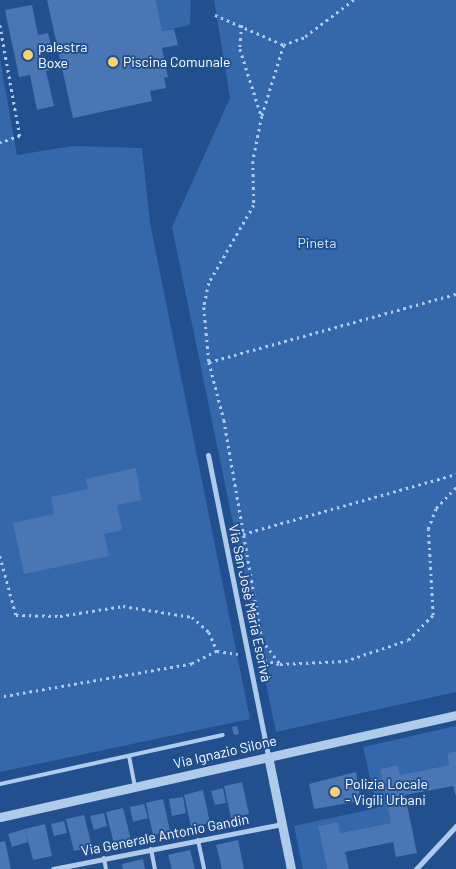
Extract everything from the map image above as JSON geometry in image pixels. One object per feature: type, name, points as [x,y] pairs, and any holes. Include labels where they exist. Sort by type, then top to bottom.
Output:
[{"type":"street","name":"Via San Josè Maria Escrivà","points":[[208,454],[268,756]]},
{"type":"street","name":"Via Ignazio Silone","points":[[0,817],[268,756],[456,716]]},
{"type":"street","points":[[268,756],[291,869]]},
{"type":"street","name":"Via Generale Antonio Gandin","points":[[53,869],[282,824]]},
{"type":"street","points":[[416,869],[456,826]]},
{"type":"lane","points":[[0,784],[223,735]]},
{"type":"lane","points":[[129,756],[136,786]]},
{"type":"lane","points":[[198,840],[204,869]]},
{"type":"lane","points":[[151,849],[155,869]]},
{"type":"lane","points":[[104,858],[106,869]]},
{"type":"path","points":[[214,15],[242,25],[284,45],[304,38],[354,0]]},
{"type":"path","points":[[0,25],[20,136],[0,143]]},
{"type":"path","points":[[242,25],[240,49],[262,116]]},
{"type":"path","points":[[284,45],[262,116],[253,161],[254,206],[208,283],[204,307],[209,362],[224,420],[262,640],[280,664],[346,661],[408,640],[433,615],[428,529],[436,508],[456,487]]},
{"type":"path","points":[[209,362],[456,294]]},
{"type":"path","points":[[243,534],[456,474]]},
{"type":"path","points":[[0,556],[16,615],[60,616],[123,606],[192,617],[208,632],[217,651],[192,664],[0,697]]},
{"type":"green space","points":[[156,0],[191,0],[190,25],[162,31]]},
{"type":"green space","name":"Pineta","points":[[214,0],[456,0],[456,692],[276,732],[172,227],[230,98]]},
{"type":"green space","points":[[0,59],[17,155],[73,146],[142,148],[150,223],[250,719],[0,772]]},
{"type":"green space","points":[[456,726],[456,751],[447,753],[449,765],[400,775],[398,765],[380,769],[391,823],[340,833],[338,822],[318,826],[327,869],[303,869],[294,826],[377,808],[363,747]]},
{"type":"building","name":"Piscina Comunale","points":[[47,0],[156,0],[162,31],[174,29],[178,45],[162,48],[168,77],[164,78],[166,88],[150,91],[152,101],[73,118]]},
{"type":"building","name":"palestra Boxe","points":[[32,5],[38,35],[48,33],[52,49],[41,51],[44,60],[53,59],[55,69],[46,71],[54,106],[37,110],[30,75],[19,77],[5,10]]},
{"type":"building","points":[[136,468],[141,500],[117,505],[122,530],[104,534],[109,556],[24,574],[13,523],[54,514],[51,497],[88,489],[86,479]]},
{"type":"building","points":[[237,726],[239,734],[234,735],[232,727]]},
{"type":"building","points":[[456,751],[456,796],[453,786],[405,795],[417,853],[396,857],[393,842],[345,852],[349,869],[327,869],[318,826],[338,822],[340,833],[391,823],[380,769],[398,765],[400,775],[449,765],[447,753]]},
{"type":"building","name":"Polizia Locale - Vigili Urbani","points":[[356,772],[361,801],[314,809],[309,784]]},
{"type":"building","points":[[242,782],[249,814],[231,818],[224,786]]},
{"type":"building","points":[[223,788],[226,803],[215,805],[211,791]]},
{"type":"building","points":[[203,790],[210,823],[191,827],[184,795]]},
{"type":"building","points":[[183,797],[186,813],[172,816],[169,799]]},
{"type":"building","points":[[163,799],[170,831],[153,835],[146,803]]},
{"type":"building","points":[[144,804],[148,818],[133,822],[130,807]]},
{"type":"building","points":[[123,808],[131,840],[114,844],[106,812]]},
{"type":"building","points":[[104,813],[107,826],[94,830],[90,816]]},
{"type":"building","points":[[84,815],[92,847],[74,851],[66,819]]},
{"type":"building","points":[[64,821],[67,833],[54,836],[51,824]]},
{"type":"building","points":[[45,824],[52,856],[33,860],[25,829]]},
{"type":"building","points":[[25,829],[28,842],[12,847],[8,834]]},
{"type":"building","points":[[238,840],[244,869],[222,869],[216,845]]},
{"type":"building","points":[[5,841],[11,869],[0,869],[0,842]]},
{"type":"building","points":[[190,850],[195,869],[172,869],[168,855]]},
{"type":"building","points":[[143,859],[145,869],[123,869],[122,864]]},
{"type":"place","name":"palestra Boxe","points":[[28,55]]},
{"type":"place","name":"Piscina Comunale","points":[[113,62]]},
{"type":"place","name":"Polizia Locale - Vigili Urbani","points":[[335,792]]}]
